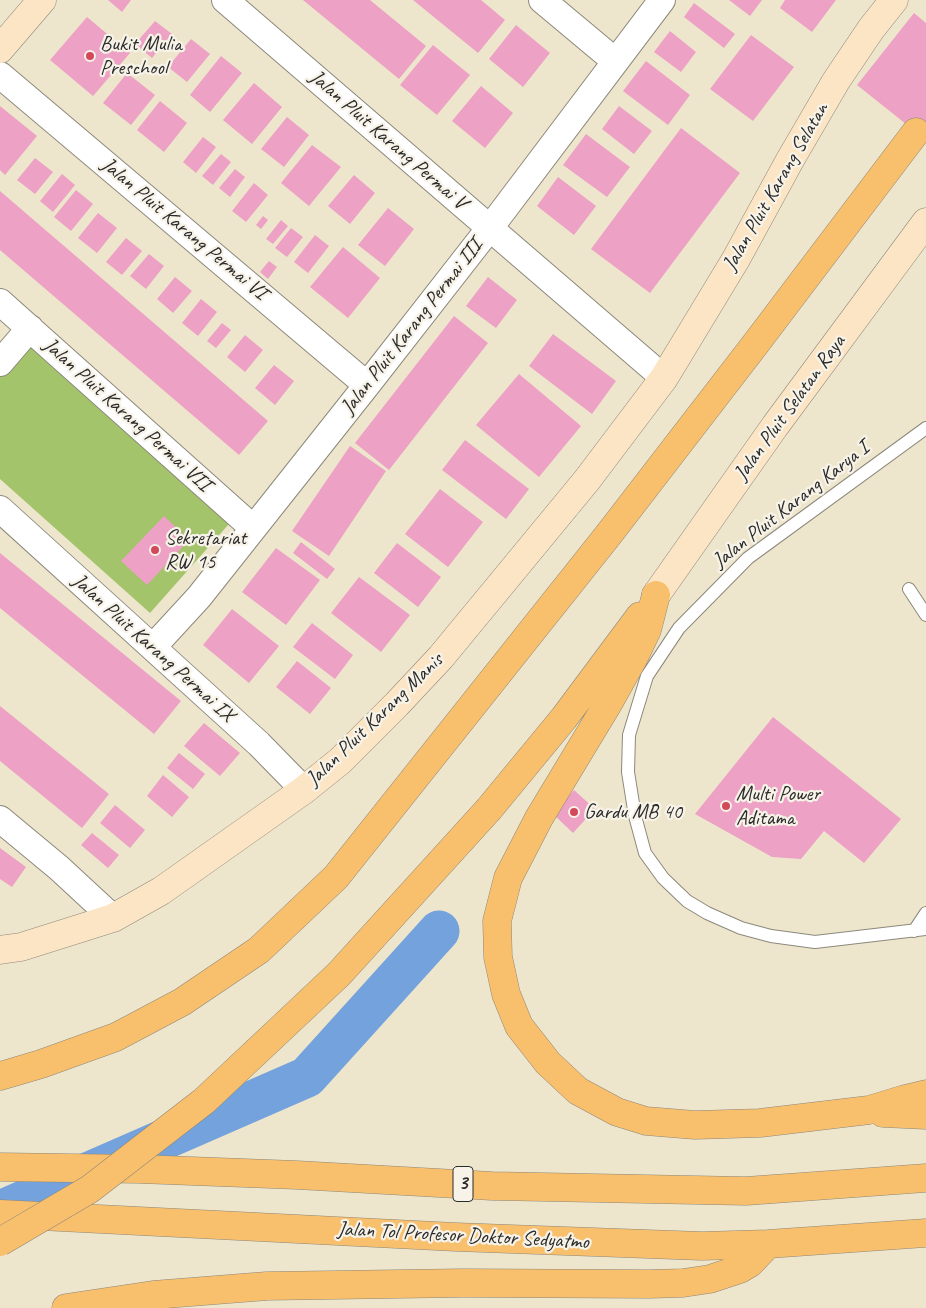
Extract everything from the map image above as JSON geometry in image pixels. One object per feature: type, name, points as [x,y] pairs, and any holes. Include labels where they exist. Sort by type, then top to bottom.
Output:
[{"type":"highway","points":[[0,1076],[40,1064],[116,1036],[182,1002],[259,950],[336,877],[632,503],[916,132]]},
{"type":"highway","points":[[0,1242],[90,1189],[204,1101],[339,974],[489,809],[564,718],[656,595]]},
{"type":"highway","points":[[656,595],[647,630],[634,658],[610,702],[539,818],[508,878],[497,921],[498,957],[506,994],[519,1026],[548,1063],[578,1091],[624,1114],[646,1121],[695,1125],[760,1123],[869,1110],[926,1094]]},
{"type":"highway","points":[[869,1110],[887,1114],[926,1115]]},
{"type":"highway","name":"3","points":[[0,1166],[296,1175],[492,1186],[680,1190],[746,1190],[926,1178]]},
{"type":"highway","name":"Jalan Tol Profesor Doktor Sedyatmo","points":[[0,1214],[456,1237],[692,1246],[768,1244],[926,1232]]},
{"type":"highway","points":[[66,1308],[153,1295],[267,1286],[463,1283],[649,1284],[683,1282],[710,1279],[740,1269],[750,1263],[768,1244]]},
{"type":"street","points":[[0,49],[42,0]]},
{"type":"street","name":"Jalan Pluit Karang Permai V","points":[[225,0],[664,378]]},
{"type":"street","points":[[542,0],[615,61]]},
{"type":"street","name":"Jalan Pluit Karang Permai III","points":[[153,647],[199,597],[367,385],[490,227],[662,0]]},
{"type":"street","name":"Jalan Pluit Karang Selatan","points":[[664,378],[736,259],[836,81],[871,29],[894,0]]},
{"type":"street","name":"Jalan Pluit Karang Permai VI","points":[[0,75],[367,385]]},
{"type":"street","name":"Jalan Pluit Selatan Raya","points":[[656,595],[775,426],[926,222]]},
{"type":"street","name":"Jalan Pluit Karang Permai VII","points":[[0,302],[253,528]]},
{"type":"street","points":[[0,364],[30,328]]},
{"type":"street","name":"Jalan Pluit Karang Manis","points":[[0,950],[30,944],[112,918],[161,891],[304,790],[340,761],[441,657],[587,480],[664,378]]},
{"type":"street","name":"Jalan Pluit Karang Permai IX","points":[[0,509],[55,561],[259,744],[304,790]]},
{"type":"street","points":[[0,818],[112,918]]},
{"type":"lane","name":"Jalan Pluit Karang Karya I","points":[[920,930],[815,942],[771,936],[741,928],[707,912],[688,901],[663,878],[645,853],[635,816],[628,772],[629,735],[647,676],[679,628],[748,558],[926,428]]},
{"type":"lane","points":[[909,589],[926,615]]},
{"type":"lane","points":[[920,930],[926,912]]},
{"type":"green space","points":[[35,338],[236,516],[150,613],[0,479],[0,377]]},
{"type":"building","points":[[108,0],[131,0],[122,12]]},
{"type":"building","points":[[303,0],[370,0],[426,46],[399,79]]},
{"type":"building","points":[[413,0],[481,0],[505,20],[478,53]]},
{"type":"building","points":[[729,0],[762,0],[750,16]]},
{"type":"building","points":[[785,0],[836,0],[812,32],[780,8]]},
{"type":"building","points":[[694,3],[735,34],[724,48],[684,17]]},
{"type":"building","points":[[914,13],[926,23],[926,140],[857,85]]},
{"type":"building","name":"Bukit Mulia Preschool","points":[[87,17],[130,53],[93,96],[50,60]]},
{"type":"building","points":[[155,21],[172,34],[152,58],[135,44]]},
{"type":"building","points":[[516,25],[550,53],[523,87],[489,59]]},
{"type":"building","points":[[670,31],[696,52],[681,72],[654,52]]},
{"type":"building","points":[[751,35],[794,67],[753,121],[710,89]]},
{"type":"building","points":[[191,39],[210,54],[187,82],[168,67]]},
{"type":"building","points":[[433,45],[470,75],[437,115],[400,85]]},
{"type":"building","points":[[221,56],[242,73],[210,112],[190,95]]},
{"type":"building","points":[[646,61],[690,95],[668,125],[623,91]]},
{"type":"building","points":[[127,73],[155,95],[131,125],[103,103]]},
{"type":"building","points":[[254,83],[282,107],[252,144],[223,120]]},
{"type":"building","points":[[481,86],[513,113],[485,148],[452,121]]},
{"type":"building","points":[[160,101],[187,123],[164,152],[137,130]]},
{"type":"building","points":[[0,106],[37,136],[5,175],[0,170]]},
{"type":"building","points":[[619,106],[652,131],[634,154],[602,129]]},
{"type":"building","points":[[287,117],[309,135],[284,167],[261,149]]},
{"type":"building","points":[[681,128],[740,173],[650,293],[591,249]]},
{"type":"building","points":[[586,134],[630,167],[607,197],[563,165]]},
{"type":"building","points":[[203,137],[216,147],[196,173],[183,162]]},
{"type":"building","points":[[312,145],[341,167],[309,206],[281,183]]},
{"type":"building","points":[[221,154],[231,162],[213,185],[202,176]]},
{"type":"building","points":[[35,158],[53,172],[35,194],[17,180]]},
{"type":"building","points":[[235,169],[245,177],[230,197],[219,188]]},
{"type":"building","points":[[62,174],[75,185],[53,212],[40,201]]},
{"type":"building","points":[[354,175],[375,193],[350,224],[328,206]]},
{"type":"building","points":[[558,177],[596,206],[574,235],[537,206]]},
{"type":"building","points":[[254,183],[268,195],[246,222],[232,211]]},
{"type":"building","points":[[76,190],[93,204],[71,231],[54,217]]},
{"type":"building","points":[[0,191],[268,421],[239,455],[0,250]]},
{"type":"building","points":[[388,208],[414,229],[385,266],[358,245]]},
{"type":"building","points":[[98,213],[117,228],[97,253],[78,238]]},
{"type":"building","points":[[263,216],[268,220],[261,229],[256,225]]},
{"type":"building","points":[[281,220],[288,226],[273,244],[266,239]]},
{"type":"building","points":[[291,228],[303,237],[287,257],[275,248]]},
{"type":"building","points":[[315,235],[329,246],[308,273],[294,262]]},
{"type":"building","points":[[126,238],[142,251],[122,275],[106,262]]},
{"type":"building","points":[[343,247],[380,278],[348,318],[310,287]]},
{"type":"building","points":[[149,254],[164,266],[146,289],[130,276]]},
{"type":"building","points":[[269,261],[277,267],[268,279],[260,272]]},
{"type":"building","points":[[175,277],[192,291],[173,313],[157,299]]},
{"type":"building","points":[[488,277],[517,300],[496,328],[466,306]]},
{"type":"building","points":[[201,299],[217,312],[198,336],[182,323]]},
{"type":"building","points":[[454,316],[488,343],[389,470],[355,443]]},
{"type":"building","points":[[222,323],[231,330],[216,348],[207,341]]},
{"type":"building","points":[[553,334],[616,381],[592,414],[529,366]]},
{"type":"building","points":[[245,335],[263,350],[245,372],[227,357]]},
{"type":"building","points":[[274,365],[294,381],[275,405],[255,388]]},
{"type":"building","points":[[519,374],[581,426],[539,477],[476,425]]},
{"type":"building","points":[[465,440],[529,489],[506,519],[442,470]]},
{"type":"building","points":[[350,446],[386,471],[329,556],[292,531]]},
{"type":"building","points":[[440,489],[483,522],[448,567],[405,534]]},
{"type":"building","name":"Sekretariat RW 15","points":[[164,516],[189,540],[147,585],[121,561]]},
{"type":"building","points":[[301,542],[335,569],[327,579],[293,553]]},
{"type":"building","points":[[397,543],[441,577],[418,607],[374,573]]},
{"type":"building","points":[[276,548],[320,580],[286,625],[242,592]]},
{"type":"building","points":[[0,553],[181,701],[154,734],[0,608]]},
{"type":"building","points":[[359,577],[410,615],[381,652],[331,613]]},
{"type":"building","points":[[232,609],[279,646],[249,683],[203,645]]},
{"type":"building","points":[[312,623],[353,655],[335,679],[293,647]]},
{"type":"building","points":[[297,661],[331,688],[310,714],[276,687]]},
{"type":"building","points":[[0,706],[109,794],[82,828],[0,761]]},
{"type":"building","points":[[773,717],[901,819],[864,863],[824,831],[801,859],[772,857],[695,814]]},
{"type":"building","points":[[204,723],[240,753],[220,776],[184,746]]},
{"type":"building","points":[[179,753],[205,774],[193,789],[167,768]]},
{"type":"building","points":[[163,775],[189,797],[172,817],[147,796]]},
{"type":"building","name":"Gardu MB 40","points":[[574,790],[595,809],[573,833],[553,814]]},
{"type":"building","points":[[115,805],[145,830],[130,848],[100,823]]},
{"type":"building","points":[[92,833],[119,855],[108,868],[81,845]]},
{"type":"building","points":[[0,848],[26,867],[12,887],[0,879]]},
{"type":"waterway","points":[[0,1211],[307,1077],[439,931]]},
{"type":"place","name":"Bukit Mulia Preschool","points":[[90,56]]},
{"type":"place","name":"Sekretariat RW 15","points":[[155,550]]},
{"type":"place","name":"Multi Power Aditama","points":[[726,806]]},
{"type":"place","name":"Gardu MB 40","points":[[574,812]]}]
